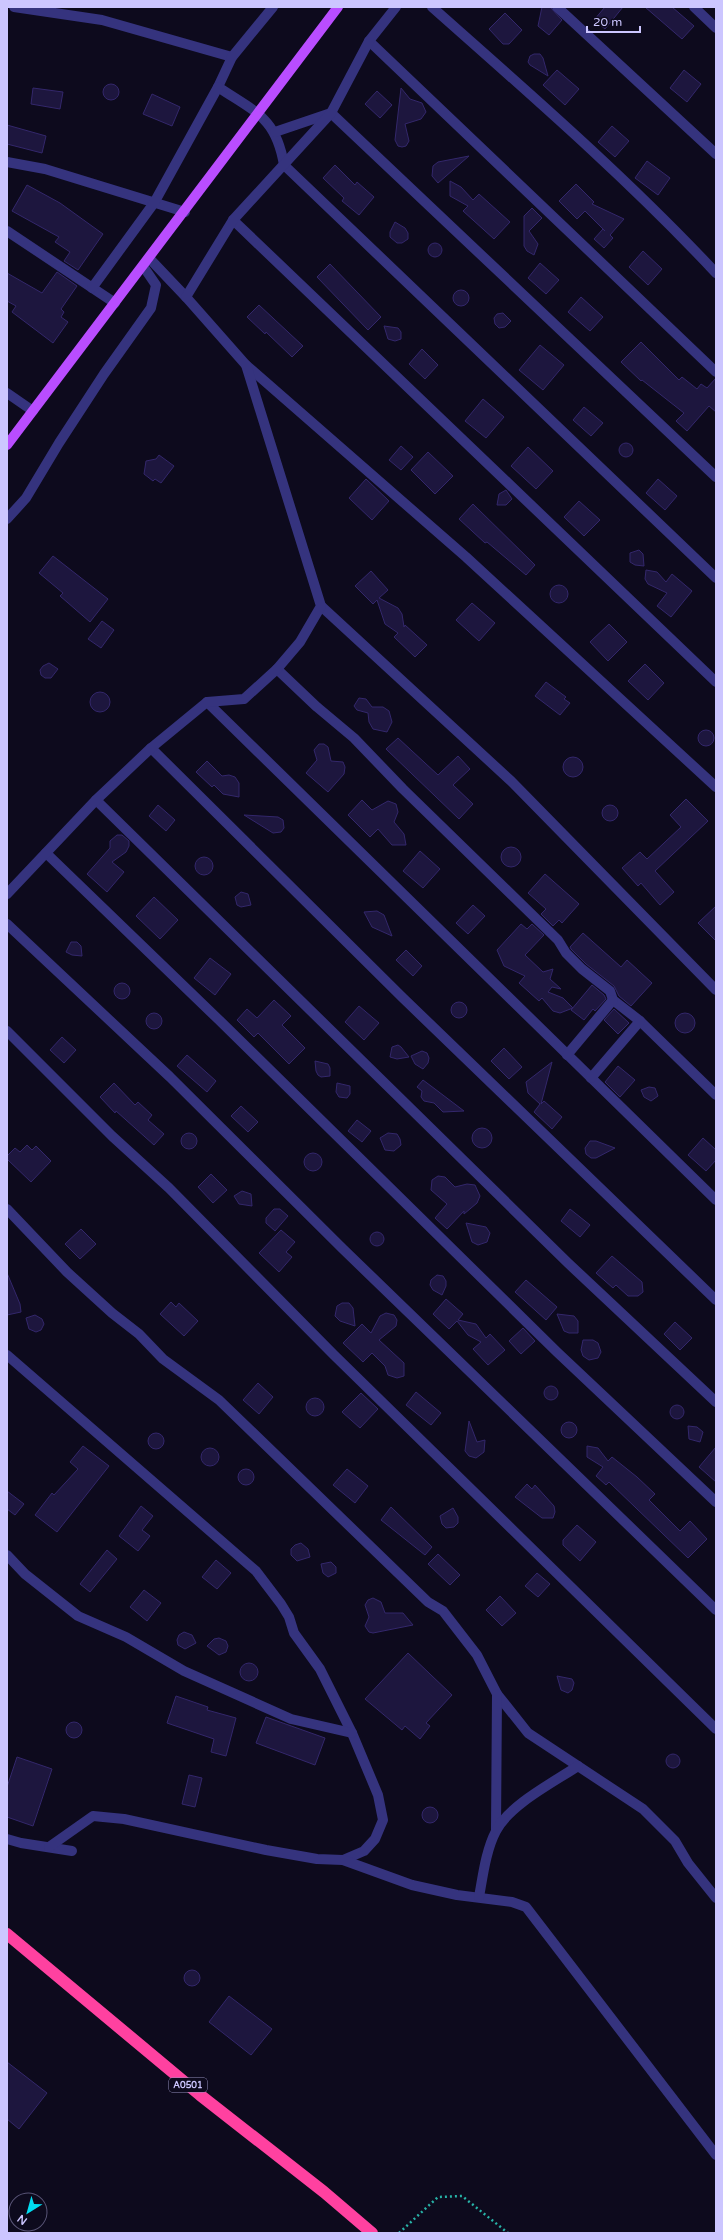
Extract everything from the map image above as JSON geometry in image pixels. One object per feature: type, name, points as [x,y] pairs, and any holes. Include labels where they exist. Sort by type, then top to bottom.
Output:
[{"type":"highway","name":"A0501","points":[[7,1934],[200,2095],[324,2192],[372,2233]]},
{"type":"main road","points":[[7,445],[260,113],[338,7]]},
{"type":"street","points":[[14,7],[102,20],[232,57]]},
{"type":"street","points":[[92,288],[154,203],[218,88],[232,57],[273,7]]},
{"type":"street","points":[[186,297],[233,220],[332,113],[369,41],[396,7]]},
{"type":"street","points":[[432,7],[589,146],[680,234],[716,273]]},
{"type":"street","points":[[557,7],[716,154]]},
{"type":"street","points":[[694,7],[716,28]]},
{"type":"street","points":[[369,41],[716,372]]},
{"type":"street","points":[[218,88],[260,113],[275,132],[284,165],[716,578]]},
{"type":"street","points":[[275,132],[332,113]]},
{"type":"street","points":[[332,113],[716,477]]},
{"type":"street","points":[[7,162],[45,169],[185,212]]},
{"type":"street","points":[[233,220],[716,682]]},
{"type":"street","points":[[7,231],[115,303]]},
{"type":"street","points":[[146,262],[186,297],[246,365],[455,547],[716,786]]},
{"type":"street","points":[[7,519],[26,498],[92,393],[152,308],[156,285],[146,262]]},
{"type":"street","points":[[246,365],[322,606],[511,781],[716,990]]},
{"type":"street","points":[[7,393],[33,412]]},
{"type":"street","points":[[7,894],[96,800],[151,748],[207,702],[244,699],[277,669],[300,642],[322,606]]},
{"type":"street","points":[[277,669],[317,707],[354,738],[403,789],[558,940],[566,953],[582,969],[610,991],[613,1000],[640,1021],[716,1095]]},
{"type":"street","points":[[207,702],[716,1200]]},
{"type":"street","points":[[151,748],[404,998],[716,1300]]},
{"type":"street","points":[[96,800],[562,1258],[716,1402]]},
{"type":"street","points":[[46,854],[218,1019],[557,1352],[716,1502]]},
{"type":"street","points":[[7,924],[170,1077],[343,1249],[716,1610]]},
{"type":"street","points":[[567,1055],[613,1000]]},
{"type":"street","points":[[591,1078],[640,1021]]},
{"type":"street","points":[[7,1030],[112,1136],[169,1188],[507,1525],[716,1729]]},
{"type":"street","points":[[7,1209],[67,1272],[112,1313],[139,1334],[163,1359],[219,1400],[428,1602],[443,1611],[477,1655],[497,1694],[528,1733],[643,1809],[675,1841],[688,1863],[716,1898]]},
{"type":"street","points":[[7,1355],[256,1571],[281,1604],[289,1617],[294,1633],[320,1669],[352,1733],[378,1795],[383,1820],[375,1839],[364,1851],[343,1860]]},
{"type":"street","points":[[7,1555],[25,1574],[78,1616],[126,1637],[184,1671],[291,1719],[352,1733]]},
{"type":"street","points":[[479,1897],[486,1862],[496,1830],[497,1694]]},
{"type":"street","points":[[496,1830],[513,1810],[578,1766]]},
{"type":"street","points":[[49,1847],[93,1816],[124,1819],[273,1851],[318,1859],[343,1860],[412,1885],[457,1896],[479,1897],[512,1902],[526,1907],[716,2155]]},
{"type":"street","points":[[7,1839],[21,1844],[72,1851]]},
{"type":"path","points":[[399,2233],[438,2197],[462,2196],[508,2233]]},
{"type":"building","points":[[542,7],[550,7],[562,20],[549,35],[538,26]]},
{"type":"building","points":[[605,7],[623,7],[605,29],[594,20]]},
{"type":"building","points":[[645,7],[672,7],[694,26],[682,39]]},
{"type":"building","points":[[505,13],[522,30],[509,44],[503,44],[489,29]]},
{"type":"building","points":[[540,54],[543,58],[548,76],[530,65],[528,62],[530,56]]},
{"type":"building","points":[[557,70],[579,89],[565,105],[543,85]]},
{"type":"building","points":[[684,70],[701,84],[687,102],[670,88]]},
{"type":"building","points":[[111,84],[118,89],[119,92],[114,99],[111,100],[104,95],[103,92],[108,85]]},
{"type":"building","points":[[33,88],[63,92],[60,109],[31,104]]},
{"type":"building","points":[[401,88],[410,99],[422,103],[426,112],[421,119],[405,124],[409,141],[406,146],[402,147],[398,146],[395,140]]},
{"type":"building","points":[[377,91],[392,105],[380,118],[365,104]]},
{"type":"building","points":[[152,94],[180,107],[172,126],[143,114]]},
{"type":"building","points":[[7,125],[46,136],[42,153],[7,144]]},
{"type":"building","points":[[612,126],[629,141],[615,157],[598,142]]},
{"type":"building","points":[[469,156],[438,183],[432,176],[433,166],[438,162]]},
{"type":"building","points":[[647,161],[670,178],[658,195],[635,178]]},
{"type":"building","points":[[335,165],[355,185],[357,182],[374,197],[359,215],[342,201],[344,198],[323,178]]},
{"type":"building","points":[[450,181],[461,187],[473,200],[479,194],[510,222],[494,239],[463,211],[468,206],[450,196]]},
{"type":"building","points":[[576,184],[594,202],[592,204],[624,219],[610,235],[613,238],[604,248],[594,239],[603,229],[585,211],[577,219],[559,201]]},
{"type":"building","points":[[27,185],[60,203],[103,234],[78,270],[64,261],[70,252],[55,242],[59,237],[12,211]]},
{"type":"building","points":[[532,208],[542,218],[529,231],[538,244],[534,255],[527,251],[524,246],[524,216]]},
{"type":"building","points":[[395,222],[405,228],[408,233],[408,239],[402,243],[397,243],[390,237],[390,232]]},
{"type":"building","points":[[432,243],[438,243],[442,247],[442,253],[438,257],[432,257],[428,253],[428,247]]},
{"type":"building","points":[[643,251],[662,269],[648,285],[629,267]]},
{"type":"building","points":[[540,263],[559,280],[546,294],[528,278]]},
{"type":"building","points":[[330,264],[381,317],[368,330],[317,277]]},
{"type":"building","points":[[57,272],[77,286],[61,309],[64,312],[61,317],[68,322],[53,343],[12,312],[16,306],[7,301],[7,273],[42,293]]},
{"type":"building","points":[[461,290],[468,295],[469,298],[464,305],[461,306],[454,301],[453,298],[458,291]]},
{"type":"building","points":[[581,297],[603,317],[590,331],[568,312]]},
{"type":"building","points":[[259,305],[303,346],[292,357],[266,332],[265,334],[247,317]]},
{"type":"building","points":[[503,313],[511,321],[505,327],[499,328],[495,324],[494,318],[497,314]]},
{"type":"building","points":[[384,326],[398,328],[401,332],[401,339],[395,341],[388,339]]},
{"type":"building","points":[[641,342],[679,380],[682,377],[697,389],[701,384],[707,388],[716,378],[716,412],[709,406],[687,431],[676,421],[684,413],[642,380],[641,381],[621,362]]},
{"type":"building","points":[[540,345],[564,365],[543,390],[519,370]]},
{"type":"building","points":[[422,349],[438,365],[425,379],[409,364]]},
{"type":"building","points":[[483,399],[504,417],[486,438],[465,421]]},
{"type":"building","points":[[584,407],[603,423],[591,436],[573,420]]},
{"type":"building","points":[[623,443],[629,443],[633,447],[633,453],[629,457],[623,457],[619,453],[619,447]]},
{"type":"building","points":[[401,446],[413,457],[401,470],[389,460]]},
{"type":"building","points":[[528,447],[553,471],[536,489],[511,466]]},
{"type":"building","points":[[428,452],[453,476],[435,494],[411,470]]},
{"type":"building","points":[[159,455],[174,466],[161,483],[155,479],[153,481],[144,474],[146,461],[156,459]]},
{"type":"building","points":[[366,479],[389,501],[372,520],[349,498]]},
{"type":"building","points":[[658,479],[677,496],[665,510],[646,493]]},
{"type":"building","points":[[506,490],[512,499],[506,505],[497,505],[499,494]]},
{"type":"building","points":[[579,501],[600,520],[584,536],[564,517]]},
{"type":"building","points":[[473,504],[535,565],[526,575],[487,542],[485,543],[459,519]]},
{"type":"building","points":[[639,550],[643,554],[644,566],[635,565],[630,562],[630,553]]},
{"type":"building","points":[[53,556],[108,599],[90,622],[60,596],[63,593],[39,573]]},
{"type":"building","points":[[646,570],[657,572],[666,582],[672,574],[692,591],[671,617],[657,606],[667,593],[648,584],[645,579]]},
{"type":"building","points":[[371,571],[388,590],[379,598],[398,608],[402,614],[404,627],[405,625],[427,645],[415,657],[394,637],[398,633],[385,624],[377,600],[373,604],[355,586]]},
{"type":"building","points":[[559,585],[565,588],[568,594],[565,600],[559,603],[553,600],[550,594],[553,588]]},
{"type":"building","points":[[472,603],[495,623],[479,641],[456,620]]},
{"type":"building","points":[[102,621],[114,630],[101,648],[88,639]]},
{"type":"building","points":[[609,624],[627,642],[608,661],[590,642]]},
{"type":"building","points":[[49,663],[58,669],[51,678],[45,678],[41,675],[40,670],[43,666]]},
{"type":"building","points":[[645,664],[664,683],[648,700],[628,681]]},
{"type":"building","points":[[546,682],[566,697],[564,699],[570,703],[560,715],[535,696]]},
{"type":"building","points":[[100,692],[107,695],[110,702],[107,709],[100,712],[93,709],[90,702],[93,695]]},
{"type":"building","points":[[359,698],[366,699],[372,707],[383,707],[389,711],[392,722],[387,732],[373,729],[369,722],[368,713],[357,710],[354,706]]},
{"type":"building","points":[[703,730],[709,730],[714,735],[712,744],[709,746],[703,746],[698,741],[698,735]]},
{"type":"building","points":[[398,738],[438,775],[458,756],[470,769],[453,785],[473,804],[459,819],[386,749]]},
{"type":"building","points":[[319,744],[324,744],[328,747],[331,761],[343,762],[345,767],[344,774],[328,792],[306,773],[317,760],[314,750]]},
{"type":"building","points":[[573,757],[580,760],[583,767],[580,774],[573,777],[566,774],[563,767],[566,760]]},
{"type":"building","points":[[207,761],[222,776],[229,775],[235,777],[239,783],[239,797],[223,794],[214,785],[212,787],[196,772]]},
{"type":"building","points":[[686,799],[708,821],[655,871],[674,892],[660,905],[641,883],[638,886],[622,868],[640,852],[647,859],[681,827],[670,815]]},
{"type":"building","points":[[362,800],[372,810],[388,801],[396,804],[398,812],[394,822],[404,834],[406,845],[392,845],[378,829],[370,837],[348,815]]},
{"type":"building","points":[[158,805],[175,820],[166,831],[149,816]]},
{"type":"building","points":[[610,805],[617,810],[618,813],[613,820],[610,821],[603,816],[602,813],[607,806]]},
{"type":"building","points":[[244,815],[278,817],[283,820],[284,828],[281,832],[273,833]]},
{"type":"building","points":[[117,835],[122,835],[129,841],[129,846],[126,852],[112,862],[124,872],[107,892],[87,874],[110,848],[110,841]]},
{"type":"building","points":[[511,847],[518,850],[521,857],[518,864],[511,867],[504,864],[501,857],[504,850]]},
{"type":"building","points":[[420,851],[440,869],[423,888],[403,871]]},
{"type":"building","points":[[200,857],[208,857],[213,862],[211,873],[208,875],[200,875],[195,870],[195,862]]},
{"type":"building","points":[[545,874],[579,904],[562,923],[559,920],[553,926],[541,914],[546,909],[528,893]]},
{"type":"building","points":[[241,892],[248,894],[251,905],[241,907],[237,905],[235,897]]},
{"type":"building","points":[[154,897],[178,920],[160,939],[136,916]]},
{"type":"building","points":[[473,905],[485,916],[468,934],[456,923]]},
{"type":"building","points":[[716,906],[716,941],[698,923]]},
{"type":"building","points":[[377,911],[384,915],[392,936],[372,927],[364,912]]},
{"type":"building","points":[[521,924],[527,929],[532,924],[544,935],[525,955],[543,972],[553,969],[550,979],[561,989],[552,987],[548,992],[563,998],[573,1008],[560,1013],[553,1011],[542,998],[539,1001],[519,983],[525,976],[504,966],[497,950]]},
{"type":"building","points":[[583,933],[621,967],[627,960],[652,983],[631,1006],[619,996],[614,986],[586,964],[571,949],[570,947]]},
{"type":"building","points":[[71,942],[77,942],[81,946],[82,956],[72,955],[66,952]]},
{"type":"building","points":[[406,950],[422,966],[413,976],[396,960]]},
{"type":"building","points":[[210,958],[231,974],[215,995],[194,978]]},
{"type":"building","points":[[122,983],[128,985],[130,991],[128,997],[122,999],[116,997],[114,991],[116,985]]},
{"type":"building","points":[[592,985],[604,995],[606,999],[595,1011],[593,1009],[584,1020],[571,1010]]},
{"type":"building","points":[[274,1000],[291,1016],[282,1025],[305,1048],[289,1064],[258,1033],[254,1037],[237,1020],[247,1009],[257,1018]]},
{"type":"building","points":[[459,1002],[466,1007],[467,1010],[462,1017],[459,1018],[452,1013],[451,1010],[456,1003]]},
{"type":"building","points":[[359,1006],[379,1023],[364,1040],[345,1022]]},
{"type":"building","points":[[614,1009],[629,1023],[618,1034],[604,1020]]},
{"type":"building","points":[[154,1013],[160,1015],[162,1021],[160,1027],[154,1029],[148,1027],[146,1021],[148,1015]]},
{"type":"building","points":[[685,1013],[692,1016],[695,1023],[692,1030],[685,1033],[678,1030],[675,1023],[678,1016]]},
{"type":"building","points":[[62,1037],[76,1050],[64,1063],[50,1050]]},
{"type":"building","points":[[398,1045],[409,1057],[397,1059],[390,1057],[392,1047]]},
{"type":"building","points":[[504,1048],[522,1067],[509,1079],[491,1061]]},
{"type":"building","points":[[422,1051],[427,1053],[429,1058],[428,1063],[423,1069],[415,1064],[411,1056]]},
{"type":"building","points":[[187,1055],[216,1081],[207,1092],[177,1066]]},
{"type":"building","points":[[315,1061],[328,1064],[330,1068],[330,1076],[321,1077],[318,1075]]},
{"type":"building","points":[[552,1062],[541,1104],[544,1101],[562,1117],[552,1129],[534,1112],[540,1104],[528,1093],[526,1082]]},
{"type":"building","points":[[618,1066],[635,1080],[620,1097],[605,1082]]},
{"type":"building","points":[[423,1080],[464,1111],[443,1112],[434,1103],[424,1101],[421,1097],[422,1091],[417,1087]]},
{"type":"building","points":[[114,1083],[135,1105],[138,1102],[152,1115],[148,1120],[164,1134],[154,1145],[116,1111],[115,1113],[100,1097]]},
{"type":"building","points":[[337,1083],[350,1086],[350,1094],[347,1098],[339,1097],[336,1092]]},
{"type":"building","points":[[649,1087],[655,1088],[658,1096],[651,1101],[644,1097],[641,1090]]},
{"type":"building","points":[[241,1106],[258,1122],[248,1132],[231,1116]]},
{"type":"building","points":[[357,1120],[371,1131],[362,1142],[348,1131]]},
{"type":"building","points":[[482,1128],[489,1131],[492,1138],[489,1145],[482,1148],[475,1145],[472,1138],[475,1131]]},
{"type":"building","points":[[189,1133],[195,1135],[197,1141],[195,1147],[189,1149],[183,1147],[181,1141],[183,1135]]},
{"type":"building","points":[[388,1133],[397,1134],[400,1139],[401,1145],[394,1151],[385,1150],[380,1138]]},
{"type":"building","points":[[703,1138],[716,1150],[716,1160],[706,1171],[688,1155]]},
{"type":"building","points":[[590,1141],[596,1141],[615,1148],[596,1158],[591,1158],[586,1154],[585,1148]]},
{"type":"building","points":[[27,1145],[32,1150],[36,1146],[51,1161],[31,1182],[7,1159],[7,1156],[15,1148],[20,1152]]},
{"type":"building","points":[[313,1153],[319,1156],[322,1162],[319,1168],[313,1171],[307,1168],[304,1162],[307,1156]]},
{"type":"building","points":[[211,1174],[227,1190],[213,1203],[198,1187]]},
{"type":"building","points":[[438,1176],[445,1177],[455,1187],[467,1184],[475,1185],[480,1196],[477,1203],[464,1214],[464,1211],[447,1229],[435,1218],[447,1204],[431,1190],[432,1180]]},
{"type":"building","points":[[242,1191],[251,1194],[252,1206],[239,1204],[234,1196]]},
{"type":"building","points":[[274,1209],[280,1209],[288,1216],[275,1231],[266,1223],[266,1218]]},
{"type":"building","points":[[570,1209],[590,1225],[580,1237],[561,1221]]},
{"type":"building","points":[[466,1223],[486,1227],[490,1233],[487,1242],[478,1245],[472,1242]]},
{"type":"building","points":[[81,1229],[96,1244],[80,1259],[65,1244]]},
{"type":"building","points":[[281,1230],[295,1242],[286,1252],[292,1257],[279,1272],[259,1253]]},
{"type":"building","points":[[374,1232],[380,1232],[384,1236],[384,1242],[380,1246],[374,1246],[370,1242],[370,1236]]},
{"type":"building","points":[[612,1256],[642,1282],[643,1292],[638,1296],[628,1296],[616,1285],[613,1288],[596,1273]]},
{"type":"building","points":[[7,1273],[20,1304],[21,1312],[7,1315]]},
{"type":"building","points":[[437,1275],[443,1276],[446,1281],[446,1286],[442,1295],[433,1290],[430,1285],[431,1280]]},
{"type":"building","points":[[526,1280],[557,1307],[546,1320],[515,1292]]},
{"type":"building","points":[[446,1299],[463,1314],[458,1320],[476,1324],[486,1338],[490,1334],[505,1350],[488,1365],[473,1349],[481,1342],[468,1335],[457,1321],[449,1329],[433,1314]]},
{"type":"building","points":[[171,1302],[176,1307],[179,1303],[198,1321],[184,1336],[160,1314]]},
{"type":"building","points":[[342,1303],[349,1303],[353,1308],[355,1326],[340,1321],[335,1316],[337,1306]]},
{"type":"building","points":[[386,1313],[394,1315],[397,1320],[396,1326],[379,1340],[404,1363],[404,1376],[397,1378],[388,1375],[385,1366],[372,1353],[363,1362],[343,1343],[362,1324],[371,1333],[380,1316]]},
{"type":"building","points":[[557,1314],[574,1316],[578,1321],[578,1333],[569,1333],[564,1331]]},
{"type":"building","points":[[35,1315],[42,1319],[44,1324],[41,1330],[36,1332],[29,1329],[26,1318]]},
{"type":"building","points":[[675,1322],[692,1338],[680,1350],[664,1334]]},
{"type":"building","points":[[523,1328],[535,1341],[521,1354],[509,1341]]},
{"type":"building","points":[[583,1340],[593,1340],[598,1343],[601,1352],[598,1358],[589,1360],[583,1356],[581,1350]]},
{"type":"building","points":[[258,1383],[273,1397],[259,1414],[243,1400]]},
{"type":"building","points":[[548,1386],[554,1386],[558,1390],[558,1396],[554,1400],[548,1400],[544,1396],[544,1390]]},
{"type":"building","points":[[416,1392],[441,1413],[431,1425],[406,1405]]},
{"type":"building","points":[[361,1393],[378,1409],[360,1428],[342,1412]]},
{"type":"building","points":[[315,1398],[321,1401],[324,1407],[321,1413],[315,1416],[309,1413],[306,1407],[309,1401]]},
{"type":"building","points":[[674,1405],[680,1405],[684,1409],[684,1415],[680,1419],[674,1419],[670,1415],[670,1409]]},
{"type":"building","points":[[469,1421],[477,1442],[485,1440],[484,1452],[476,1458],[469,1456],[465,1451]]},
{"type":"building","points":[[569,1422],[576,1427],[577,1430],[572,1437],[569,1438],[562,1433],[561,1430],[566,1423]]},
{"type":"building","points":[[688,1426],[697,1427],[703,1432],[700,1442],[689,1439]]},
{"type":"building","points":[[156,1433],[163,1438],[164,1441],[159,1448],[156,1449],[149,1444],[148,1441],[153,1434]]},
{"type":"building","points":[[83,1446],[109,1466],[57,1532],[35,1515],[52,1493],[54,1495],[78,1469],[70,1462]]},
{"type":"building","points":[[587,1446],[598,1448],[608,1461],[612,1457],[637,1477],[655,1494],[649,1500],[680,1531],[690,1521],[707,1539],[688,1558],[609,1482],[606,1485],[596,1476],[603,1467],[587,1457]]},
{"type":"building","points":[[716,1447],[716,1482],[699,1467]]},
{"type":"building","points":[[210,1448],[216,1451],[219,1457],[216,1463],[210,1466],[204,1463],[201,1457],[204,1451]]},
{"type":"building","points":[[246,1469],[252,1471],[254,1477],[252,1483],[246,1485],[240,1483],[238,1477],[240,1471]]},
{"type":"building","points":[[347,1469],[368,1486],[355,1503],[333,1485]]},
{"type":"building","points":[[527,1484],[532,1489],[535,1485],[554,1506],[555,1512],[553,1518],[542,1518],[515,1497]]},
{"type":"building","points":[[7,1491],[24,1504],[15,1515],[7,1509]]},
{"type":"building","points":[[141,1506],[153,1516],[142,1530],[150,1536],[138,1551],[119,1536]]},
{"type":"building","points":[[391,1507],[432,1547],[425,1555],[381,1520]]},
{"type":"building","points":[[453,1508],[458,1517],[458,1523],[454,1527],[446,1528],[442,1524],[440,1516]]},
{"type":"building","points":[[577,1525],[596,1542],[580,1561],[563,1545],[563,1540]]},
{"type":"building","points":[[301,1543],[308,1549],[310,1557],[297,1561],[291,1555],[291,1549],[295,1545]]},
{"type":"building","points":[[107,1550],[117,1559],[90,1592],[80,1584]]},
{"type":"building","points":[[438,1554],[460,1575],[450,1585],[428,1564]]},
{"type":"building","points":[[216,1560],[231,1573],[217,1589],[202,1577]]},
{"type":"building","points":[[331,1562],[336,1567],[336,1573],[328,1577],[323,1573],[321,1564]]},
{"type":"building","points":[[537,1573],[550,1584],[538,1597],[525,1586]]},
{"type":"building","points":[[144,1590],[161,1603],[147,1621],[130,1607]]},
{"type":"building","points":[[500,1596],[516,1613],[502,1626],[486,1610]]},
{"type":"building","points":[[373,1598],[381,1602],[385,1613],[403,1613],[413,1625],[373,1633],[369,1632],[365,1626],[369,1617],[365,1605],[368,1600]]},
{"type":"building","points":[[184,1632],[192,1635],[196,1643],[185,1649],[178,1645],[177,1640],[179,1635]]},
{"type":"building","points":[[219,1638],[226,1641],[228,1646],[226,1652],[219,1655],[207,1646],[214,1639]]},
{"type":"building","points":[[408,1653],[452,1695],[426,1723],[430,1726],[420,1739],[405,1726],[402,1730],[365,1699]]},
{"type":"building","points":[[249,1663],[255,1666],[258,1672],[255,1678],[249,1681],[243,1678],[240,1672],[243,1666]]},
{"type":"building","points":[[557,1676],[572,1679],[574,1683],[572,1690],[568,1693],[561,1690]]},
{"type":"building","points":[[176,1696],[208,1707],[207,1710],[236,1718],[226,1756],[211,1752],[214,1739],[167,1723]]},
{"type":"building","points":[[266,1717],[325,1738],[315,1765],[256,1743]]},
{"type":"building","points":[[74,1722],[80,1724],[82,1730],[80,1736],[74,1738],[68,1736],[66,1730],[68,1724]]},
{"type":"building","points":[[670,1754],[676,1754],[680,1758],[680,1764],[676,1768],[670,1768],[666,1764],[666,1758]]},
{"type":"building","points":[[17,1757],[52,1769],[33,1826],[7,1817],[7,1787]]},
{"type":"building","points":[[189,1775],[202,1778],[195,1807],[182,1804]]},
{"type":"building","points":[[430,1807],[436,1809],[438,1815],[436,1821],[430,1823],[424,1821],[422,1815],[424,1809]]},
{"type":"building","points":[[189,1970],[195,1970],[200,1975],[198,1984],[195,1986],[189,1986],[184,1981],[184,1975]]},
{"type":"building","points":[[229,1996],[272,2029],[251,2055],[209,2022]]},
{"type":"building","points":[[7,2062],[47,2093],[19,2129],[7,2119]]}]
